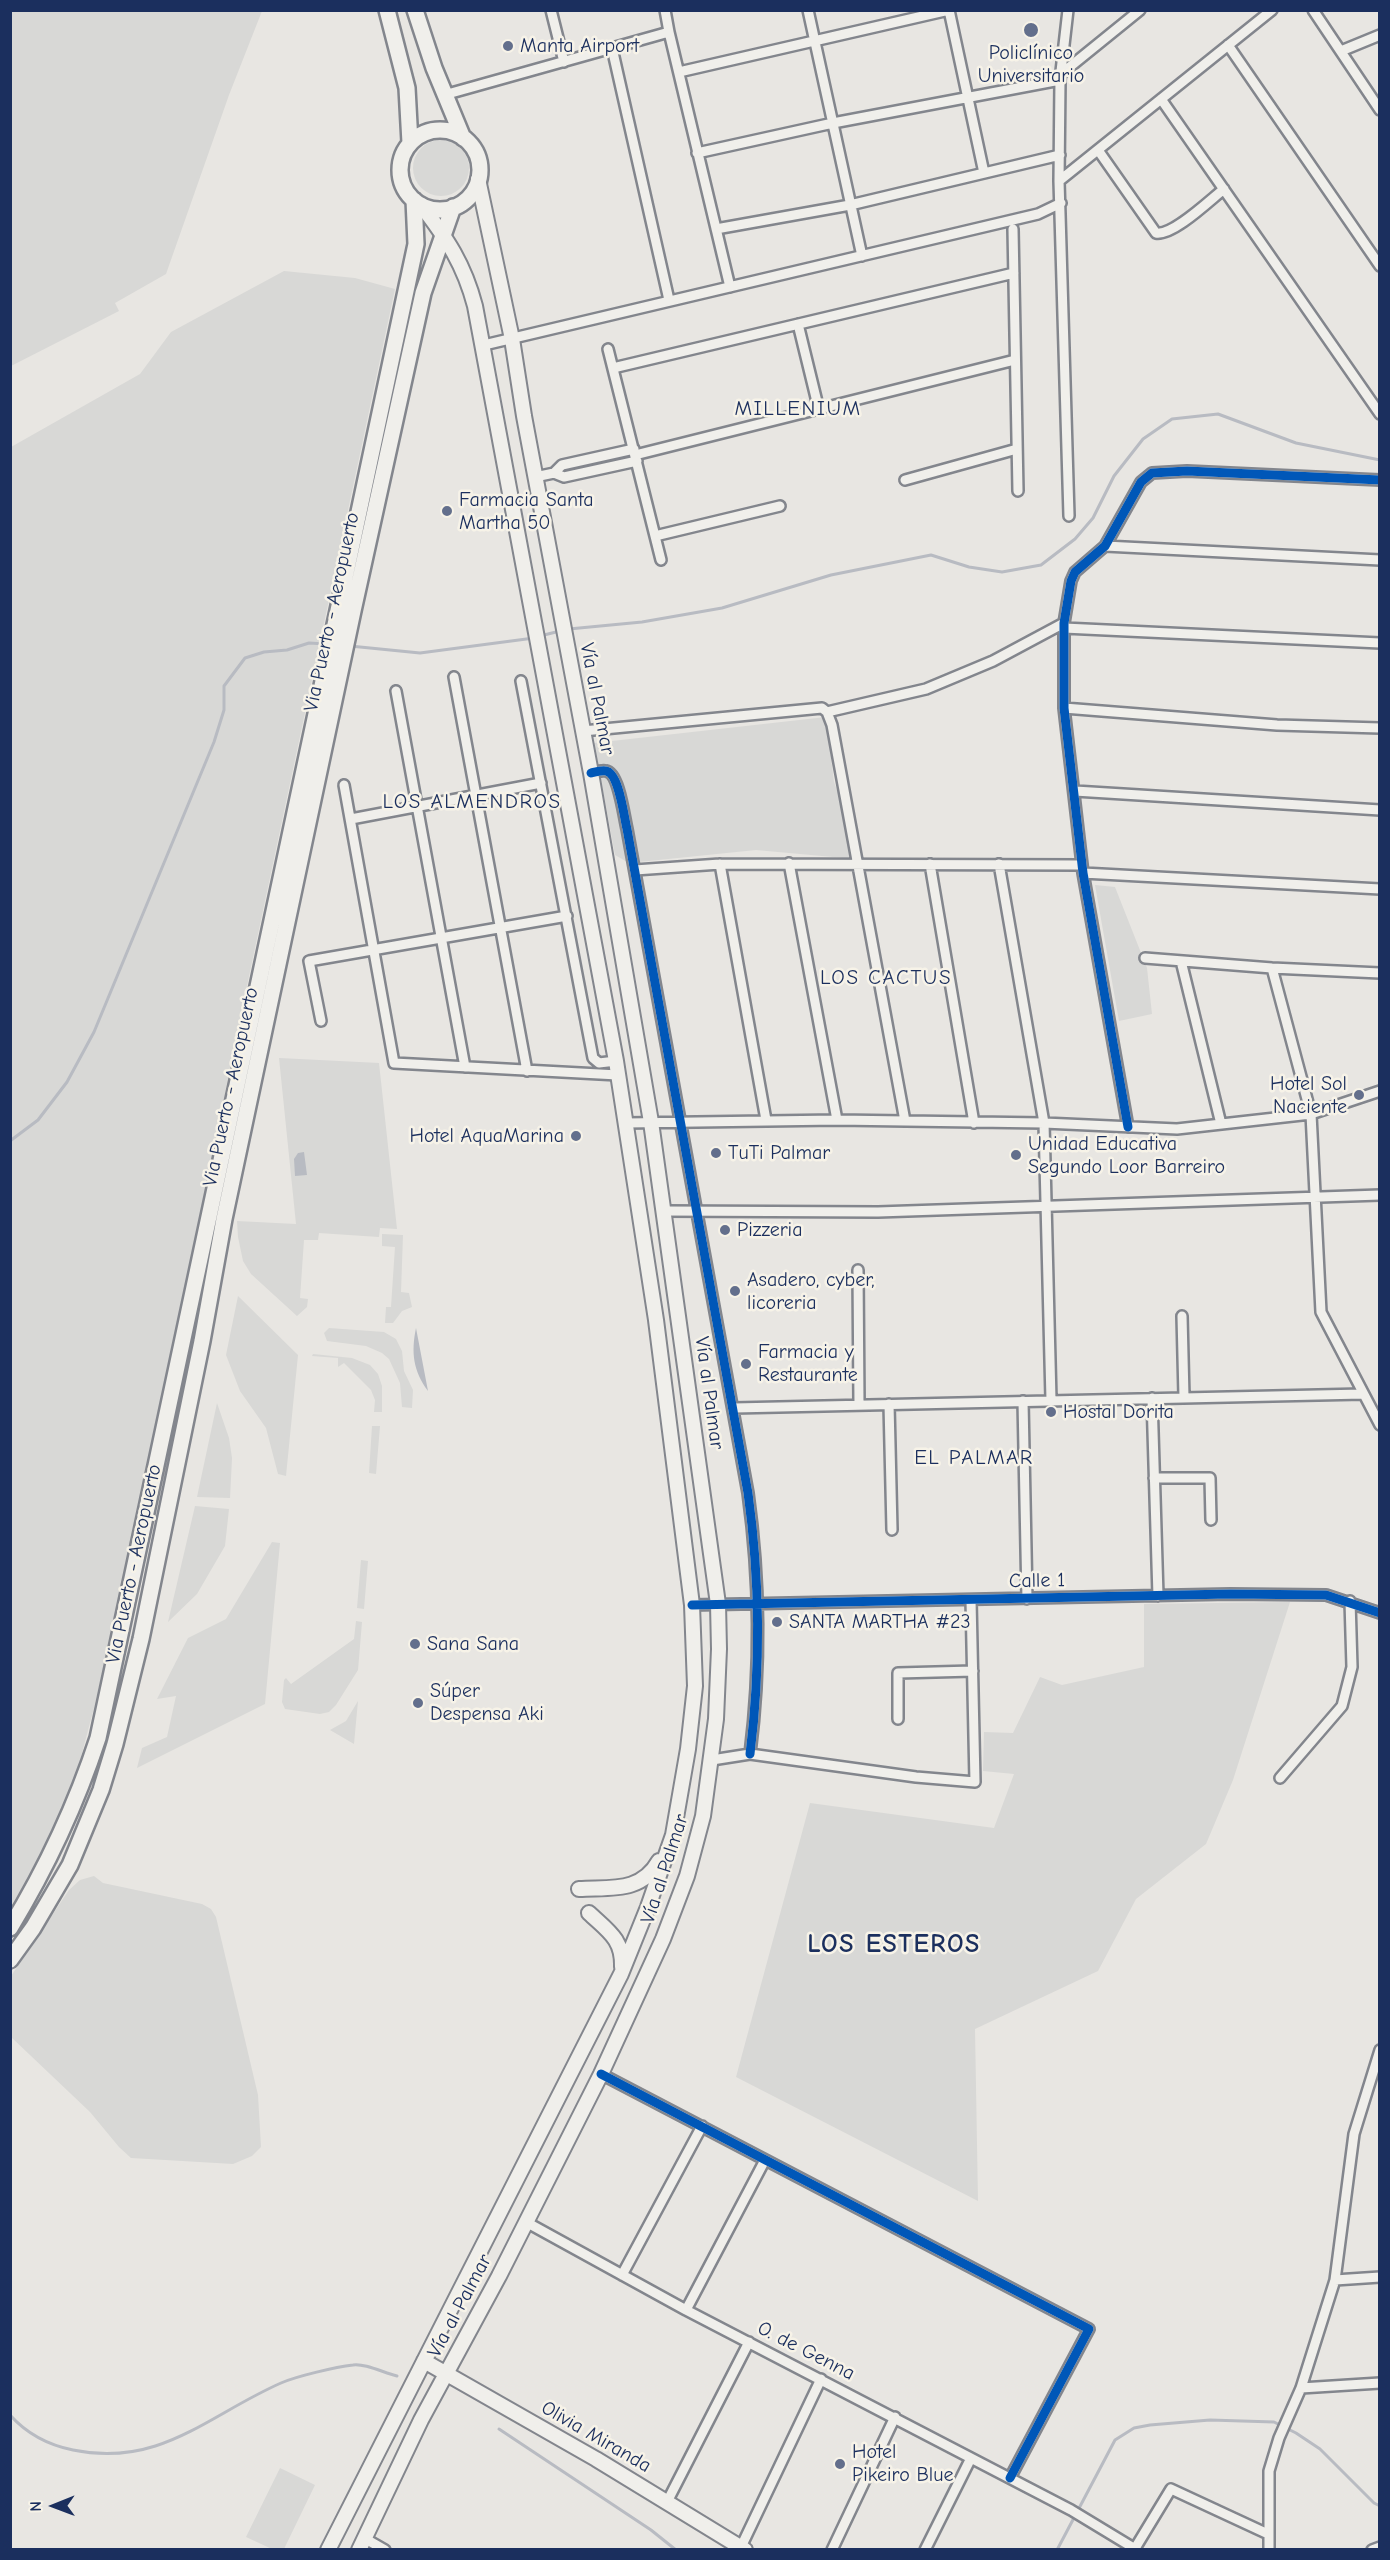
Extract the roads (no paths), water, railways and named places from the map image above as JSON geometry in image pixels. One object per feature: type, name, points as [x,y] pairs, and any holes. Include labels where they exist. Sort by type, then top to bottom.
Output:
[{"type":"main road","points":[[387,10],[407,88],[410,143]]},
{"type":"main road","points":[[415,10],[444,95],[463,138],[475,152],[479,170],[478,179],[469,196],[453,207],[442,209],[418,203],[404,186],[401,177],[402,158],[410,143],[430,131],[453,132],[463,138]]},
{"type":"main road","name":"Vía al Palmar","points":[[361,2544],[421,2421],[601,2074],[663,1939],[687,1876],[704,1815],[716,1719],[718,1604],[651,1122],[591,772],[535,477],[512,339],[478,179]]},
{"type":"main road","name":"Vía al Palmar","points":[[328,2550],[621,1974],[673,1835],[688,1749],[695,1686],[692,1605],[657,1332],[626,1123],[484,345],[467,277],[444,234],[418,203]]},
{"type":"main road","name":"Via Puerto - Aeropuerto","points":[[10,1928],[42,1875],[72,1811],[98,1738],[416,244],[418,203]]},
{"type":"main road","name":"Via Puerto - Aeropuerto","points":[[10,1960],[33,1928],[70,1865],[101,1790],[115,1744],[141,1639],[202,1341],[224,1219],[353,611],[423,293],[453,207]]},
{"type":"main road","points":[[579,1889],[625,1886],[639,1882],[653,1871],[673,1835]]},
{"type":"main road","points":[[590,1913],[615,1937],[620,1946],[621,1974]]},
{"type":"main road","name":"Olivia Miranda","points":[[424,2361],[596,2459],[743,2548]]},
{"type":"street","points":[[551,10],[564,62]]},
{"type":"street","points":[[665,10],[729,287]]},
{"type":"street","points":[[808,10],[862,256]]},
{"type":"street","points":[[679,72],[814,43],[950,10],[984,172]]},
{"type":"street","points":[[1068,10],[1060,77],[1059,181],[1069,516]]},
{"type":"street","points":[[697,153],[832,123],[968,99],[1060,77],[1140,10]]},
{"type":"street","points":[[1059,181],[1272,10]]},
{"type":"street","points":[[1312,10],[1380,110]]},
{"type":"street","points":[[444,95],[669,32]]},
{"type":"street","points":[[1341,51],[1380,35]]},
{"type":"street","points":[[1228,45],[1380,266]]},
{"type":"street","points":[[612,48],[669,300]]},
{"type":"street","points":[[1161,99],[1380,414]]},
{"type":"street","points":[[1098,150],[1156,233],[1161,234],[1189,218],[1224,189]]},
{"type":"street","points":[[716,229],[850,205],[1060,155]]},
{"type":"street","points":[[484,345],[1038,214],[1061,203]]},
{"type":"street","points":[[1013,229],[1018,491]]},
{"type":"street","points":[[613,368],[1014,273]]},
{"type":"street","points":[[798,324],[819,410]]},
{"type":"street","points":[[608,349],[662,560]]},
{"type":"street","points":[[535,477],[554,472],[562,465],[635,455],[1015,360]]},
{"type":"street","points":[[905,480],[1017,449]]},
{"type":"street","points":[[1128,1127],[1083,869],[1064,708],[1064,625],[1075,572],[1105,546],[1141,482],[1152,473],[1187,471],[1380,480]]},
{"type":"street","points":[[655,536],[780,506]]},
{"type":"street","points":[[1105,546],[1380,560]]},
{"type":"street","points":[[827,711],[926,689],[993,661],[1064,625],[1380,644]]},
{"type":"street","points":[[454,676],[527,1071]]},
{"type":"street","points":[[521,681],[593,1058],[599,1063],[616,1061]]},
{"type":"street","points":[[396,691],[465,1067]]},
{"type":"street","points":[[583,731],[822,708],[827,711],[832,725],[859,864],[905,1121]]},
{"type":"street","points":[[1064,708],[1277,725],[1380,728]]},
{"type":"street","points":[[591,772],[606,771],[612,774],[616,782],[635,870],[734,1408],[755,1544],[758,1604],[758,1688],[750,1754]]},
{"type":"street","points":[[351,819],[541,783]]},
{"type":"street","points":[[345,785],[394,1063],[618,1075]]},
{"type":"street","points":[[1075,791],[1380,810]]},
{"type":"street","points":[[789,863],[837,1120]]},
{"type":"street","points":[[635,870],[720,864],[999,864],[1380,889]]},
{"type":"street","points":[[720,864],[766,1120]]},
{"type":"street","points":[[930,864],[974,1123]]},
{"type":"street","points":[[999,864],[1044,1123],[1051,1400]]},
{"type":"street","points":[[321,1021],[309,961],[567,915]]},
{"type":"street","points":[[1145,958],[1272,968],[1380,973]]},
{"type":"street","points":[[1181,961],[1221,1124]]},
{"type":"street","points":[[1272,968],[1311,1113],[1321,1312],[1380,1425]]},
{"type":"street","points":[[626,1123],[837,1120],[1044,1123],[1177,1129],[1311,1113],[1380,1091]]},
{"type":"street","points":[[664,1211],[878,1212],[1380,1195]]},
{"type":"street","points":[[858,1270],[859,1405]]},
{"type":"street","points":[[1182,1316],[1184,1397]]},
{"type":"street","points":[[734,1408],[1363,1394]]},
{"type":"street","points":[[1152,1398],[1158,1596]]},
{"type":"street","points":[[1023,1401],[1027,1599]]},
{"type":"street","points":[[889,1404],[892,1530]]},
{"type":"street","points":[[1154,1478],[1210,1478],[1211,1520]]},
{"type":"street","name":"Calle 1","points":[[692,1605],[1326,1595],[1350,1601],[1380,1613]]},
{"type":"street","points":[[712,1761],[750,1754],[916,1777],[975,1782],[971,1600]]},
{"type":"street","points":[[1280,1778],[1342,1706],[1352,1667],[1350,1601]]},
{"type":"street","points":[[898,1719],[898,1673],[973,1671]]},
{"type":"street","points":[[1269,2550],[1269,2471],[1278,2438],[1300,2388],[1335,2280],[1354,2134],[1380,2049]]},
{"type":"street","points":[[601,2074],[1089,2329],[1010,2478]]},
{"type":"street","points":[[622,2275],[702,2126]]},
{"type":"street","points":[[686,2310],[765,2160]]},
{"type":"street","name":"O. de Genna","points":[[526,2222],[686,2310],[1071,2510],[1135,2549]]},
{"type":"street","points":[[1335,2280],[1380,2277]]},
{"type":"street","points":[[667,2502],[748,2342]]},
{"type":"street","points":[[743,2548],[820,2379]]},
{"type":"street","points":[[1300,2388],[1380,2384]]},
{"type":"street","points":[[832,2550],[895,2417]]},
{"type":"street","points":[[925,2550],[971,2458]]},
{"type":"street","points":[[1135,2549],[1171,2489],[1268,2534]]},
{"type":"street","points":[[361,2544],[385,2550]]},
{"type":"street","points":[[1372,2550],[1380,2547]]},
{"type":"waterway","points":[[569,629],[642,622],[722,608],[831,575],[931,555],[969,567],[1002,572],[1041,565],[1075,539],[1093,518],[1114,476],[1143,439],[1172,419],[1218,414],[1296,443],[1380,460]]},
{"type":"waterway","points":[[540,636],[560,631]]},
{"type":"waterway","points":[[350,646],[420,653],[534,638]]},
{"type":"waterway","points":[[10,1141],[38,1120],[67,1082],[94,1032],[214,742],[224,710],[224,686],[245,658],[309,643],[326,644]]},
{"type":"waterway","points":[[10,2415],[31,2433],[64,2448],[104,2454],[132,2452],[182,2435],[281,2383],[317,2372],[358,2365],[397,2376]]},
{"type":"waterway","points":[[1057,2550],[1115,2440],[1134,2428],[1150,2425],[1210,2420],[1274,2422],[1320,2449],[1374,2503],[1380,2506]]},
{"type":"waterway","points":[[499,2429],[651,2530],[676,2550]]},
{"type":"place","name":"Policlínico Universitario","points":[[1031,30]]},
{"type":"place","name":"Manta Airport","points":[[508,46]]},
{"type":"place","name":"Farmacia Santa Martha 50","points":[[447,511]]},
{"type":"place","name":"Hotel Sol Naciente","points":[[1359,1095]]},
{"type":"place","name":"Hotel AquaMarina","points":[[576,1136]]},
{"type":"place","name":"TuTi Palmar","points":[[716,1153]]},
{"type":"place","name":"Unidad Educativa Segundo Loor Barreiro","points":[[1016,1155]]},
{"type":"place","name":"Pizzeria","points":[[725,1230]]},
{"type":"place","name":"Asadero, cyber, licoreria","points":[[735,1291]]},
{"type":"place","name":"Farmacia y Restaurante","points":[[746,1364]]},
{"type":"place","name":"Hostal Dorita","points":[[1051,1412]]},
{"type":"place","name":"SANTA MARTHA #23","points":[[777,1622]]},
{"type":"place","name":"Sana Sana","points":[[415,1644]]},
{"type":"place","name":"Súper Despensa Aki","points":[[418,1703]]},
{"type":"place","name":"Hotel Pikeiro Blue","points":[[840,2464]]},
{"type":"district","name":"MILLENIUM","points":[[798,409]]},
{"type":"district","name":"LOS ALMENDROS","points":[[472,802]]},
{"type":"district","name":"LOS CACTUS","points":[[886,978]]},
{"type":"district","name":"EL PALMAR","points":[[974,1458]]},
{"type":"district","name":"LOS ESTEROS","points":[[894,1945]]}]
